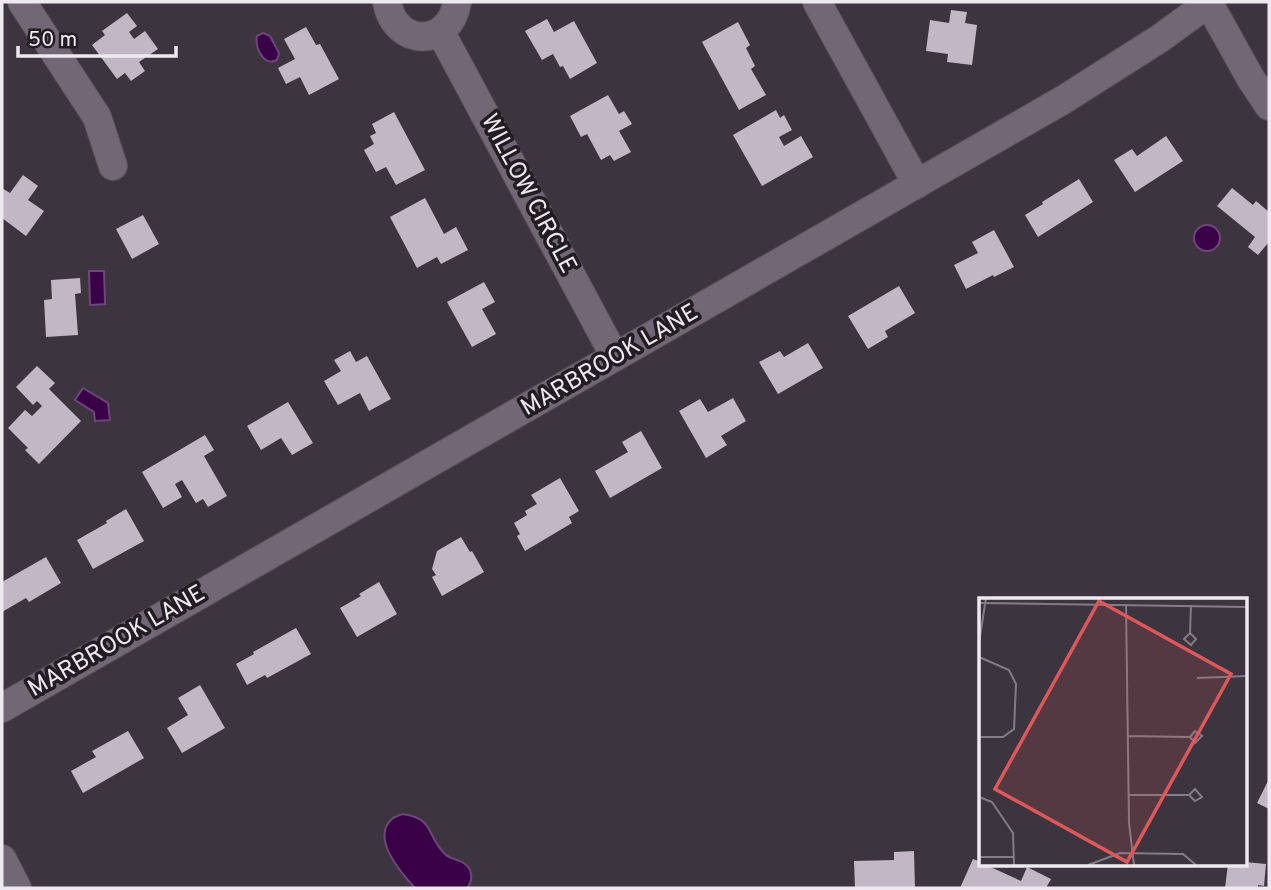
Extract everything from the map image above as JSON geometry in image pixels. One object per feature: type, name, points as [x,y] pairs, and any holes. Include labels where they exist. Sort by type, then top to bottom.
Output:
[{"type":"street","points":[[22,2],[97,117],[113,166]]},
{"type":"street","points":[[387,2],[389,14],[395,24],[416,36],[440,32],[449,23],[457,2]]},
{"type":"street","points":[[817,2],[917,184]]},
{"type":"street","points":[[1209,2],[1269,107]]},
{"type":"street","name":"MARBROOK LANE","points":[[2,708],[1063,100],[1159,39],[1209,2]]},
{"type":"street","name":"WILLOW CIRCLE","points":[[440,32],[615,358]]},
{"type":"street","points":[[2,859],[18,888]]},
{"type":"shaded area","points":[[263,33],[270,36],[279,53],[277,60],[268,61],[261,55],[257,36]]},
{"type":"shaded area","points":[[1207,225],[1216,229],[1220,238],[1216,247],[1207,251],[1198,247],[1194,238],[1198,229]]},
{"type":"shaded area","points":[[89,271],[104,271],[105,304],[90,305]]},
{"type":"shaded area","points":[[83,388],[108,403],[110,420],[95,421],[94,412],[75,400]]},
{"type":"shaded area","points":[[402,814],[420,819],[445,854],[468,866],[471,876],[467,888],[415,888],[409,882],[390,855],[384,836],[392,819]]},
{"type":"building","points":[[951,10],[967,12],[965,23],[977,25],[972,65],[947,62],[948,54],[926,51],[930,20],[949,23]]},
{"type":"building","points":[[127,13],[137,26],[129,32],[134,39],[145,31],[158,49],[139,62],[145,71],[131,81],[125,73],[117,79],[92,45],[105,35],[102,31]]},
{"type":"building","points":[[547,19],[554,32],[574,21],[597,63],[570,79],[553,54],[542,60],[525,31]]},
{"type":"building","points":[[738,22],[750,45],[746,48],[755,66],[751,69],[766,95],[739,110],[702,42]]},
{"type":"building","points":[[306,27],[316,45],[320,44],[339,79],[309,95],[300,77],[286,84],[278,68],[295,59],[284,39]]},
{"type":"building","points":[[608,95],[619,114],[624,111],[632,124],[619,131],[631,152],[614,161],[610,155],[601,160],[587,134],[581,137],[570,116]]},
{"type":"building","points":[[776,110],[780,118],[784,115],[792,130],[779,137],[784,146],[801,136],[813,157],[762,186],[733,135]]},
{"type":"building","points":[[394,112],[425,170],[396,185],[386,167],[376,172],[364,150],[374,144],[370,136],[376,133],[372,124]]},
{"type":"building","points":[[1166,136],[1183,161],[1135,192],[1114,160],[1132,149],[1137,156]]},
{"type":"building","points":[[23,175],[38,186],[28,200],[44,211],[26,236],[2,218],[2,188],[10,193]]},
{"type":"building","points":[[1079,179],[1093,202],[1038,237],[1025,215]]},
{"type":"building","points":[[1232,188],[1253,205],[1256,201],[1269,212],[1269,242],[1258,255],[1248,247],[1255,237],[1217,206]]},
{"type":"building","points":[[425,198],[444,234],[456,227],[468,250],[441,264],[437,257],[417,268],[390,217]]},
{"type":"building","points":[[143,215],[159,244],[132,259],[116,229]]},
{"type":"building","points":[[994,230],[1014,267],[966,289],[954,265],[978,253],[972,242]]},
{"type":"building","points":[[80,278],[81,293],[75,294],[78,335],[46,337],[44,300],[52,299],[51,280]]},
{"type":"building","points":[[484,282],[495,302],[482,309],[496,334],[472,347],[447,302]]},
{"type":"building","points":[[899,286],[915,313],[885,331],[888,337],[868,349],[848,316]]},
{"type":"building","points":[[808,343],[823,368],[778,394],[759,362],[780,351],[784,357]]},
{"type":"building","points":[[350,351],[356,362],[367,356],[391,399],[369,411],[360,393],[338,405],[324,381],[341,371],[334,360]]},
{"type":"building","points":[[37,366],[55,383],[49,389],[81,421],[39,464],[25,450],[28,448],[8,428],[25,410],[32,416],[42,406],[37,401],[33,405],[16,387]]},
{"type":"building","points":[[733,398],[746,421],[721,436],[727,445],[706,458],[679,411],[700,399],[708,412]]},
{"type":"building","points":[[288,402],[313,443],[292,455],[281,438],[261,450],[247,426]]},
{"type":"building","points":[[641,431],[662,468],[610,498],[595,471],[628,452],[622,442]]},
{"type":"building","points":[[205,435],[214,450],[204,456],[227,496],[208,507],[203,499],[196,503],[182,480],[175,484],[182,497],[163,508],[142,472]]},
{"type":"building","points":[[560,478],[579,511],[569,517],[572,523],[525,551],[514,523],[527,515],[525,511],[537,504],[531,495]]},
{"type":"building","points":[[126,509],[144,541],[93,569],[77,540]]},
{"type":"building","points":[[461,537],[484,572],[442,596],[432,577],[436,575],[432,569],[437,551]]},
{"type":"building","points":[[46,557],[61,583],[29,602],[26,598],[2,612],[2,582]]},
{"type":"building","points":[[379,582],[397,614],[357,637],[340,608]]},
{"type":"building","points":[[296,628],[311,654],[267,678],[265,675],[247,685],[236,664]]},
{"type":"building","points":[[200,685],[225,728],[182,753],[167,728],[188,715],[178,698]]},
{"type":"building","points":[[128,731],[144,758],[83,793],[71,771],[96,757],[92,751]]},
{"type":"building","points":[[1269,779],[1269,809],[1257,803]]},
{"type":"building","points":[[914,851],[915,888],[855,888],[854,861],[894,860],[894,852]]},
{"type":"building","points":[[973,859],[979,861],[979,866],[988,866],[1021,881],[1027,867],[1051,879],[1046,888],[960,888]]},
{"type":"building","points":[[1246,862],[1266,864],[1264,886],[1225,888],[1228,866],[1246,866]]}]
